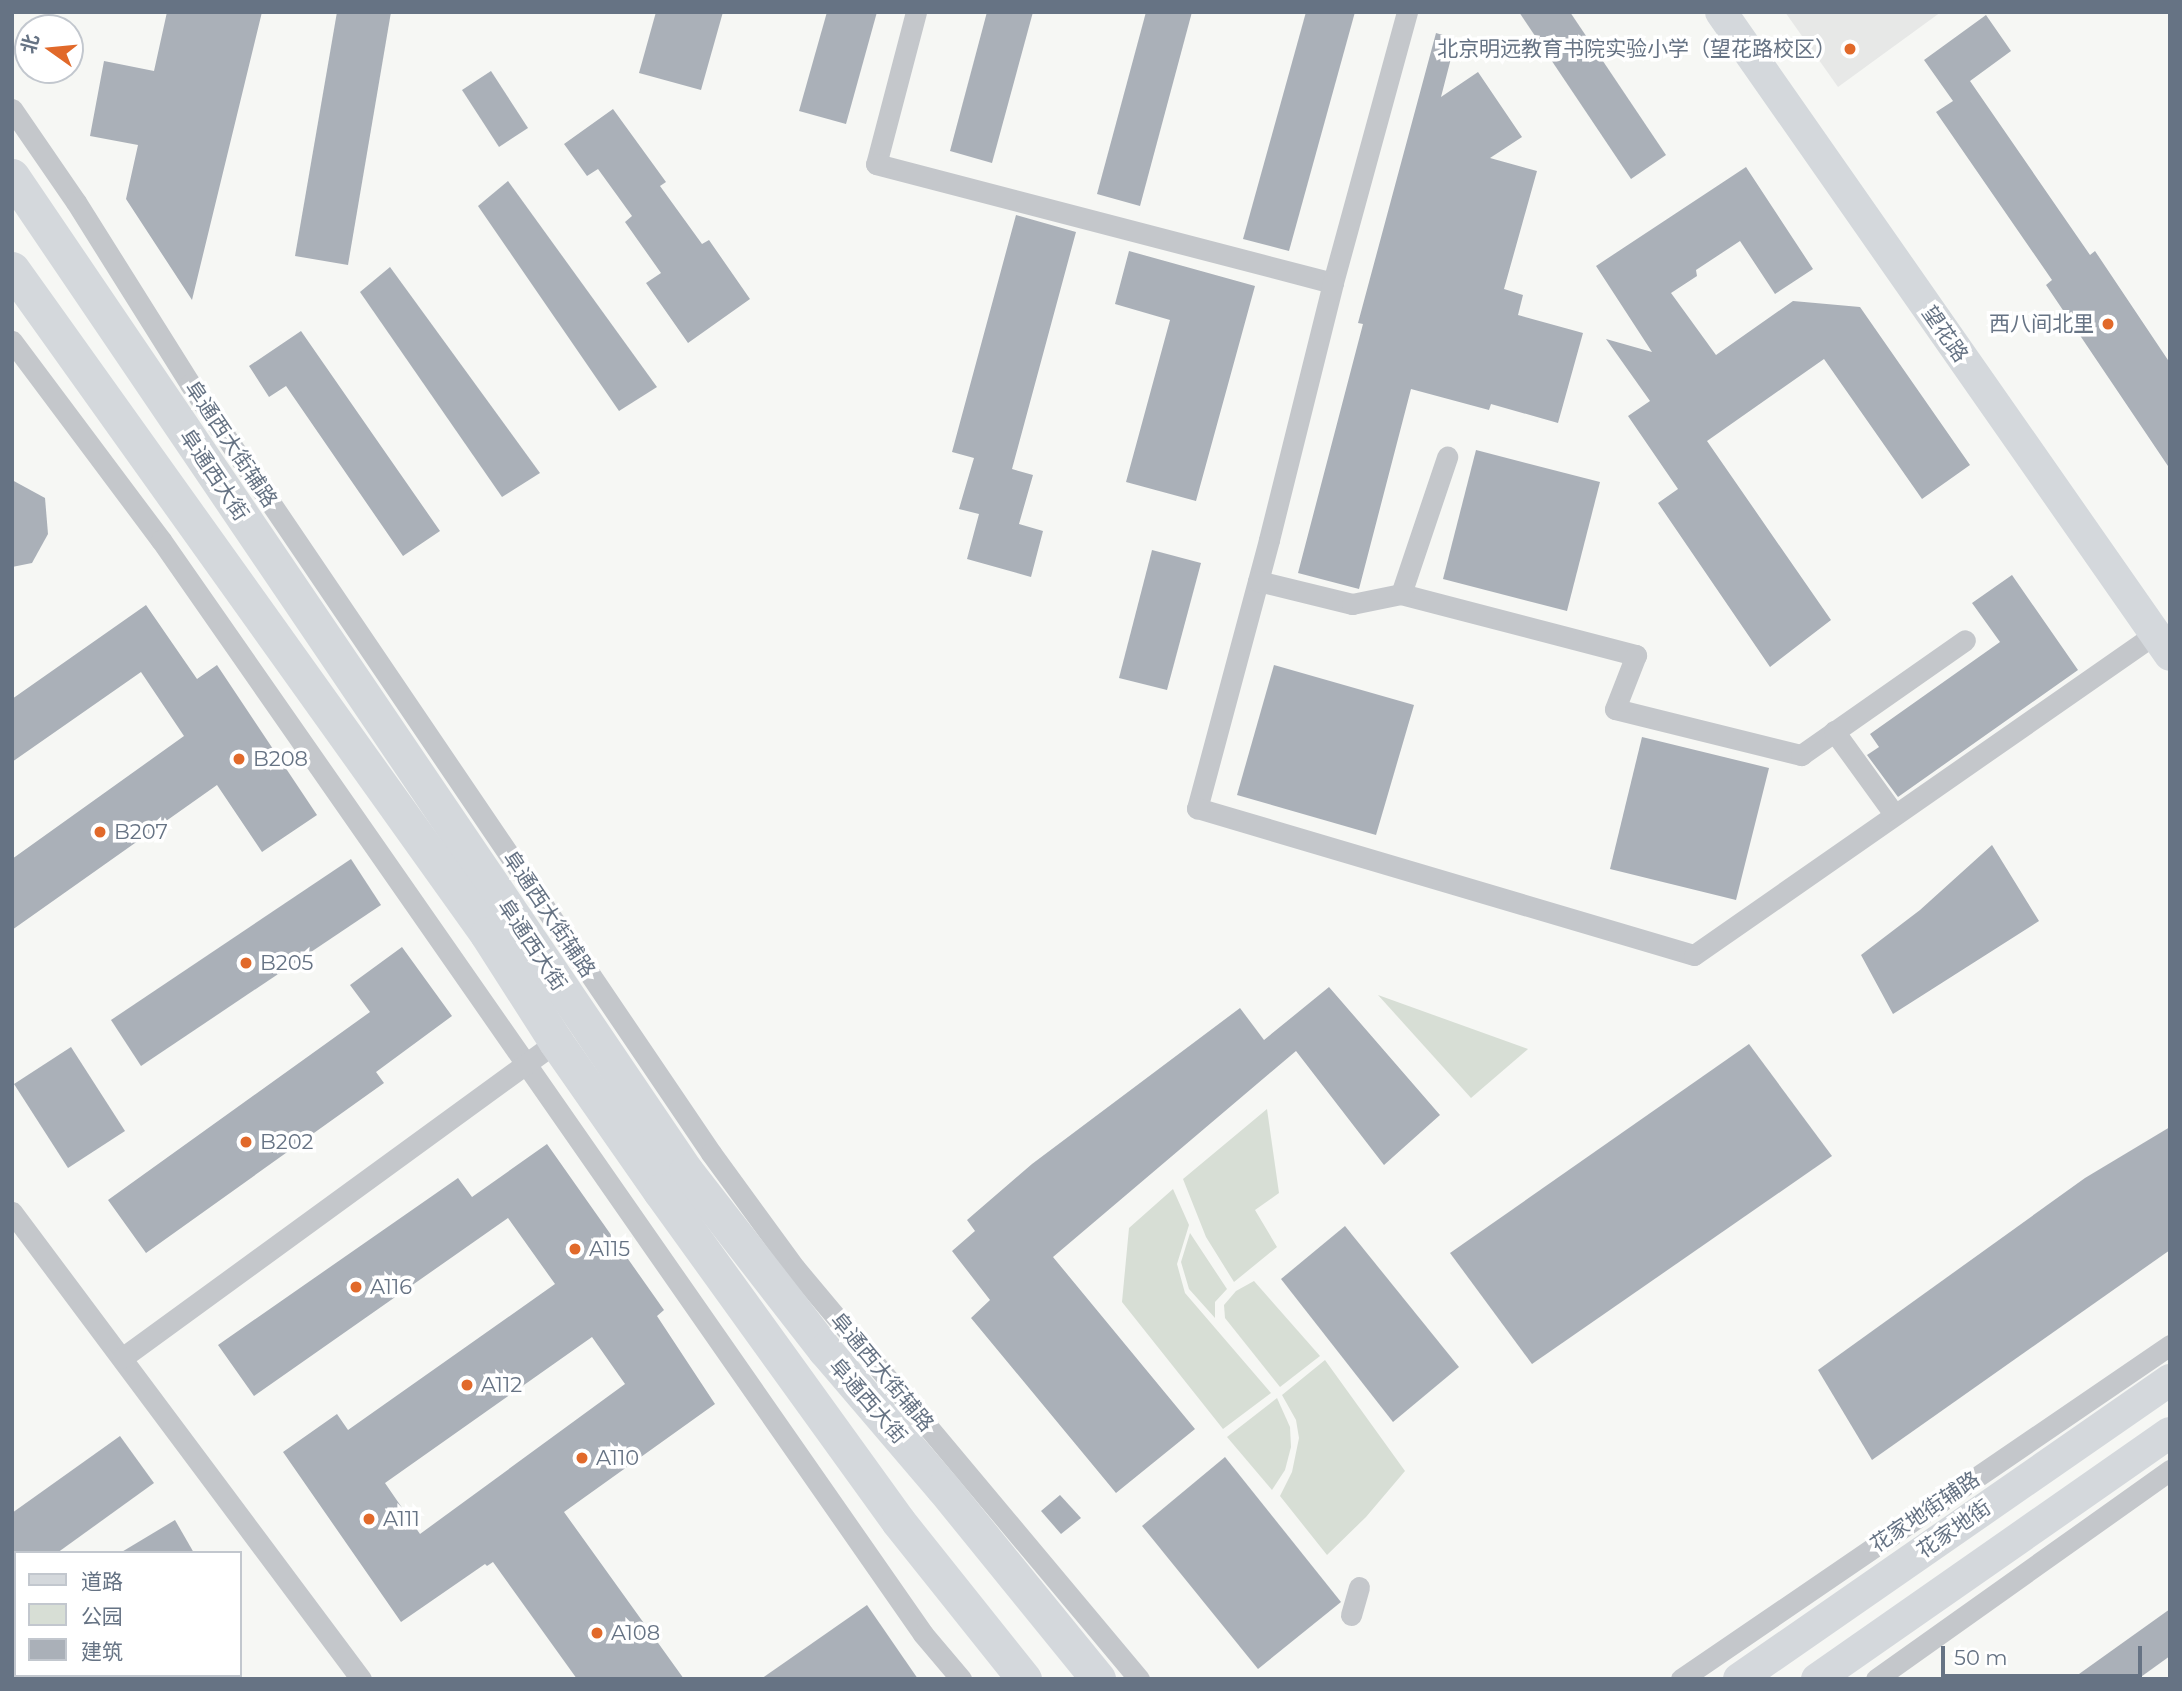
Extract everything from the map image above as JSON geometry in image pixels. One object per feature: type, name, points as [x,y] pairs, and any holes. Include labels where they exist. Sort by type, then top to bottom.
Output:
[{"type":"main road","name":"望花路","points":[[1721,12],[2162,645]]},
{"type":"main road","name":"阜通西大街","points":[[12,176],[687,1171],[825,1350],[943,1488],[1098,1679]]},
{"type":"main road","name":"阜通西大街","points":[[12,269],[487,934],[556,1042],[898,1521],[1024,1679]]},
{"type":"main road","name":"花家地街","points":[[1739,1679],[2170,1380]]},
{"type":"main road","points":[[1817,1679],[2170,1433]]},
{"type":"street","points":[[916,12],[876,164],[1333,283]]},
{"type":"street","points":[[1407,12],[1196,808],[1694,955],[1894,814],[2162,645]]},
{"type":"street","name":"阜通西大街辅路","points":[[12,109],[76,202],[198,396],[719,1164],[795,1268],[1139,1679]]},
{"type":"street","points":[[12,341],[161,540],[915,1622],[961,1679]]},
{"type":"street","points":[[1401,594],[1447,457]]},
{"type":"street","points":[[1258,581],[1352,604],[1401,594],[1636,655],[1615,709],[1801,755],[1965,640]]},
{"type":"street","points":[[1834,731],[1894,814]]},
{"type":"street","points":[[122,1358],[556,1042]]},
{"type":"street","points":[[12,1212],[361,1679]]},
{"type":"street","name":"花家地街辅路","points":[[1681,1679],[2170,1345]]},
{"type":"street","points":[[1876,1679],[2170,1470]]},
{"type":"street","points":[[1352,1615],[1359,1587]]},
{"type":"shaded area","name":"北京明远教育书院实验小学（望花路校区）","points":[[1785,12],[1941,12],[1838,87]]},
{"type":"shaded area","points":[[14,1612],[14,1677],[114,1677],[12,1679]]},
{"type":"green space","points":[[1378,995],[1528,1049],[1471,1098]]},
{"type":"green space","points":[[1267,1109],[1279,1193],[1255,1210],[1277,1247],[1234,1282],[1206,1237],[1183,1179]]},
{"type":"green space","points":[[1173,1189],[1189,1225],[1177,1264],[1185,1293],[1271,1393],[1223,1429],[1122,1302],[1129,1228]]},
{"type":"green space","points":[[1190,1233],[1227,1289],[1215,1302],[1215,1318],[1189,1289],[1181,1262]]},
{"type":"green space","points":[[1254,1281],[1320,1356],[1280,1387],[1225,1318],[1224,1305],[1236,1291]]},
{"type":"green space","points":[[1325,1360],[1405,1471],[1366,1517],[1327,1555],[1280,1496],[1292,1472],[1299,1438],[1296,1420],[1282,1395]]},
{"type":"green space","points":[[1277,1398],[1290,1427],[1291,1447],[1285,1470],[1272,1490],[1227,1437]]},
{"type":"building","points":[[167,12],[262,12],[192,300],[126,199],[138,145],[90,136],[104,61],[154,71]]},
{"type":"building","points":[[337,12],[391,12],[348,265],[295,256]]},
{"type":"building","points":[[656,12],[723,12],[701,90],[639,73]]},
{"type":"building","points":[[827,12],[877,12],[846,124],[799,111]]},
{"type":"building","points":[[987,12],[1033,12],[992,163],[950,151]]},
{"type":"building","points":[[1146,12],[1192,12],[1140,206],[1097,194]]},
{"type":"building","points":[[1306,12],[1355,12],[1289,251],[1243,239]]},
{"type":"building","points":[[1519,12],[1570,12],[1666,155],[1631,179]]},
{"type":"building","points":[[1986,15],[2011,51],[1970,81],[2090,255],[2095,251],[2170,363],[2170,469],[2046,285],[2052,280],[1936,112],[1953,101],[1924,60]]},
{"type":"building","points":[[1436,33],[1456,39],[1441,97],[1478,72],[1522,137],[1490,158],[1537,171],[1504,289],[1523,295],[1518,315],[1583,333],[1558,423],[1491,404],[1489,410],[1411,389],[1359,589],[1298,573],[1363,324],[1358,323]]},
{"type":"building","points":[[491,71],[528,128],[499,147],[462,90]]},
{"type":"building","points":[[613,109],[666,182],[660,186],[702,244],[709,240],[750,299],[688,343],[646,283],[661,273],[625,222],[632,216],[598,169],[587,176],[564,144]]},
{"type":"building","points":[[1746,167],[1813,269],[1775,294],[1740,241],[1696,270],[1697,276],[1671,293],[1716,355],[1793,301],[1860,307],[1970,465],[1922,499],[1824,359],[1707,441],[1831,620],[1770,667],[1658,503],[1678,489],[1628,416],[1650,401],[1606,339],[1652,352],[1596,266]]},
{"type":"building","points":[[508,181],[657,387],[619,411],[478,206]]},
{"type":"building","points":[[1016,215],[1076,232],[1012,469],[1033,475],[1019,524],[1043,531],[1031,577],[967,559],[979,514],[959,509],[974,458],[952,452]]},
{"type":"building","points":[[1129,251],[1255,286],[1196,501],[1126,482],[1170,320],[1115,304]]},
{"type":"building","points":[[390,267],[540,473],[502,497],[360,292]]},
{"type":"building","points":[[301,331],[440,531],[403,556],[286,386],[269,397],[249,366]]},
{"type":"building","points":[[1476,450],[1600,482],[1567,611],[1443,579]]},
{"type":"building","points":[[12,480],[45,498],[48,534],[32,563],[12,567]]},
{"type":"building","points":[[1152,550],[1201,563],[1167,690],[1119,678]]},
{"type":"building","points":[[2012,575],[2078,670],[1898,797],[1867,755],[1879,747],[1870,734],[2000,642],[1972,603]]},
{"type":"building","points":[[146,605],[197,679],[217,665],[317,815],[262,852],[217,785],[12,930],[12,859],[184,736],[141,672],[12,762],[12,699]]},
{"type":"building","points":[[1274,665],[1414,705],[1376,835],[1237,795]]},
{"type":"building","points":[[1642,737],[1769,768],[1736,900],[1610,869]]},
{"type":"building","points":[[1992,845],[2039,921],[1893,1014],[1861,955],[1920,910]]},
{"type":"building","name":"B205","points":[[351,859],[381,905],[141,1066],[111,1020]]},
{"type":"building","name":"B202","points":[[402,947],[452,1016],[376,1072],[384,1083],[146,1253],[108,1200],[370,1012],[350,985]]},
{"type":"building","points":[[1329,987],[1440,1115],[1384,1165],[1296,1051],[1053,1257],[1195,1429],[1116,1493],[971,1318],[990,1300],[952,1251],[975,1231],[967,1220],[1032,1164],[1240,1008],[1264,1040]]},
{"type":"building","points":[[1749,1044],[1832,1156],[1532,1364],[1450,1253]]},
{"type":"building","points":[[71,1047],[125,1131],[68,1168],[14,1084]]},
{"type":"building","points":[[2170,1127],[2170,1250],[1872,1460],[1818,1370],[2085,1178]]},
{"type":"building","points":[[547,1144],[664,1310],[657,1316],[715,1404],[564,1512],[684,1679],[577,1679],[493,1562],[487,1566],[485,1564],[401,1622],[283,1452],[337,1414],[348,1430],[555,1284],[508,1218],[254,1396],[218,1345],[458,1178],[472,1197]],"holes":[[[592,1337],[625,1384],[420,1534],[385,1483]]]},
{"type":"building","points":[[1345,1226],[1459,1367],[1393,1422],[1281,1279]]},
{"type":"building","points":[[120,1436],[154,1483],[60,1551],[12,1553],[12,1513]]},
{"type":"building","points":[[1225,1457],[1341,1602],[1258,1669],[1142,1526]]},
{"type":"building","points":[[1060,1495],[1081,1518],[1061,1534],[1041,1511]]},
{"type":"building","points":[[175,1520],[193,1551],[123,1551]]},
{"type":"building","points":[[867,1605],[918,1679],[761,1679]]},
{"type":"building","points":[[2170,1609],[2170,1656],[2138,1679],[2072,1679]]},
{"type":"place","name":"北京明远教育书院实验小学（望花路校区）","points":[[1850,49]]},
{"type":"place","name":"西八间北里","points":[[2108,324]]},
{"type":"place","name":"B208","points":[[239,759]]},
{"type":"place","name":"B207","points":[[100,832]]},
{"type":"place","name":"B205","points":[[246,963]]},
{"type":"place","name":"B202","points":[[246,1142]]},
{"type":"place","name":"A115","points":[[575,1249]]},
{"type":"place","name":"A116","points":[[356,1287]]},
{"type":"place","name":"A112","points":[[467,1385]]},
{"type":"place","name":"A110","points":[[582,1458]]},
{"type":"place","name":"A111","points":[[369,1519]]},
{"type":"place","name":"A108","points":[[597,1633]]}]
